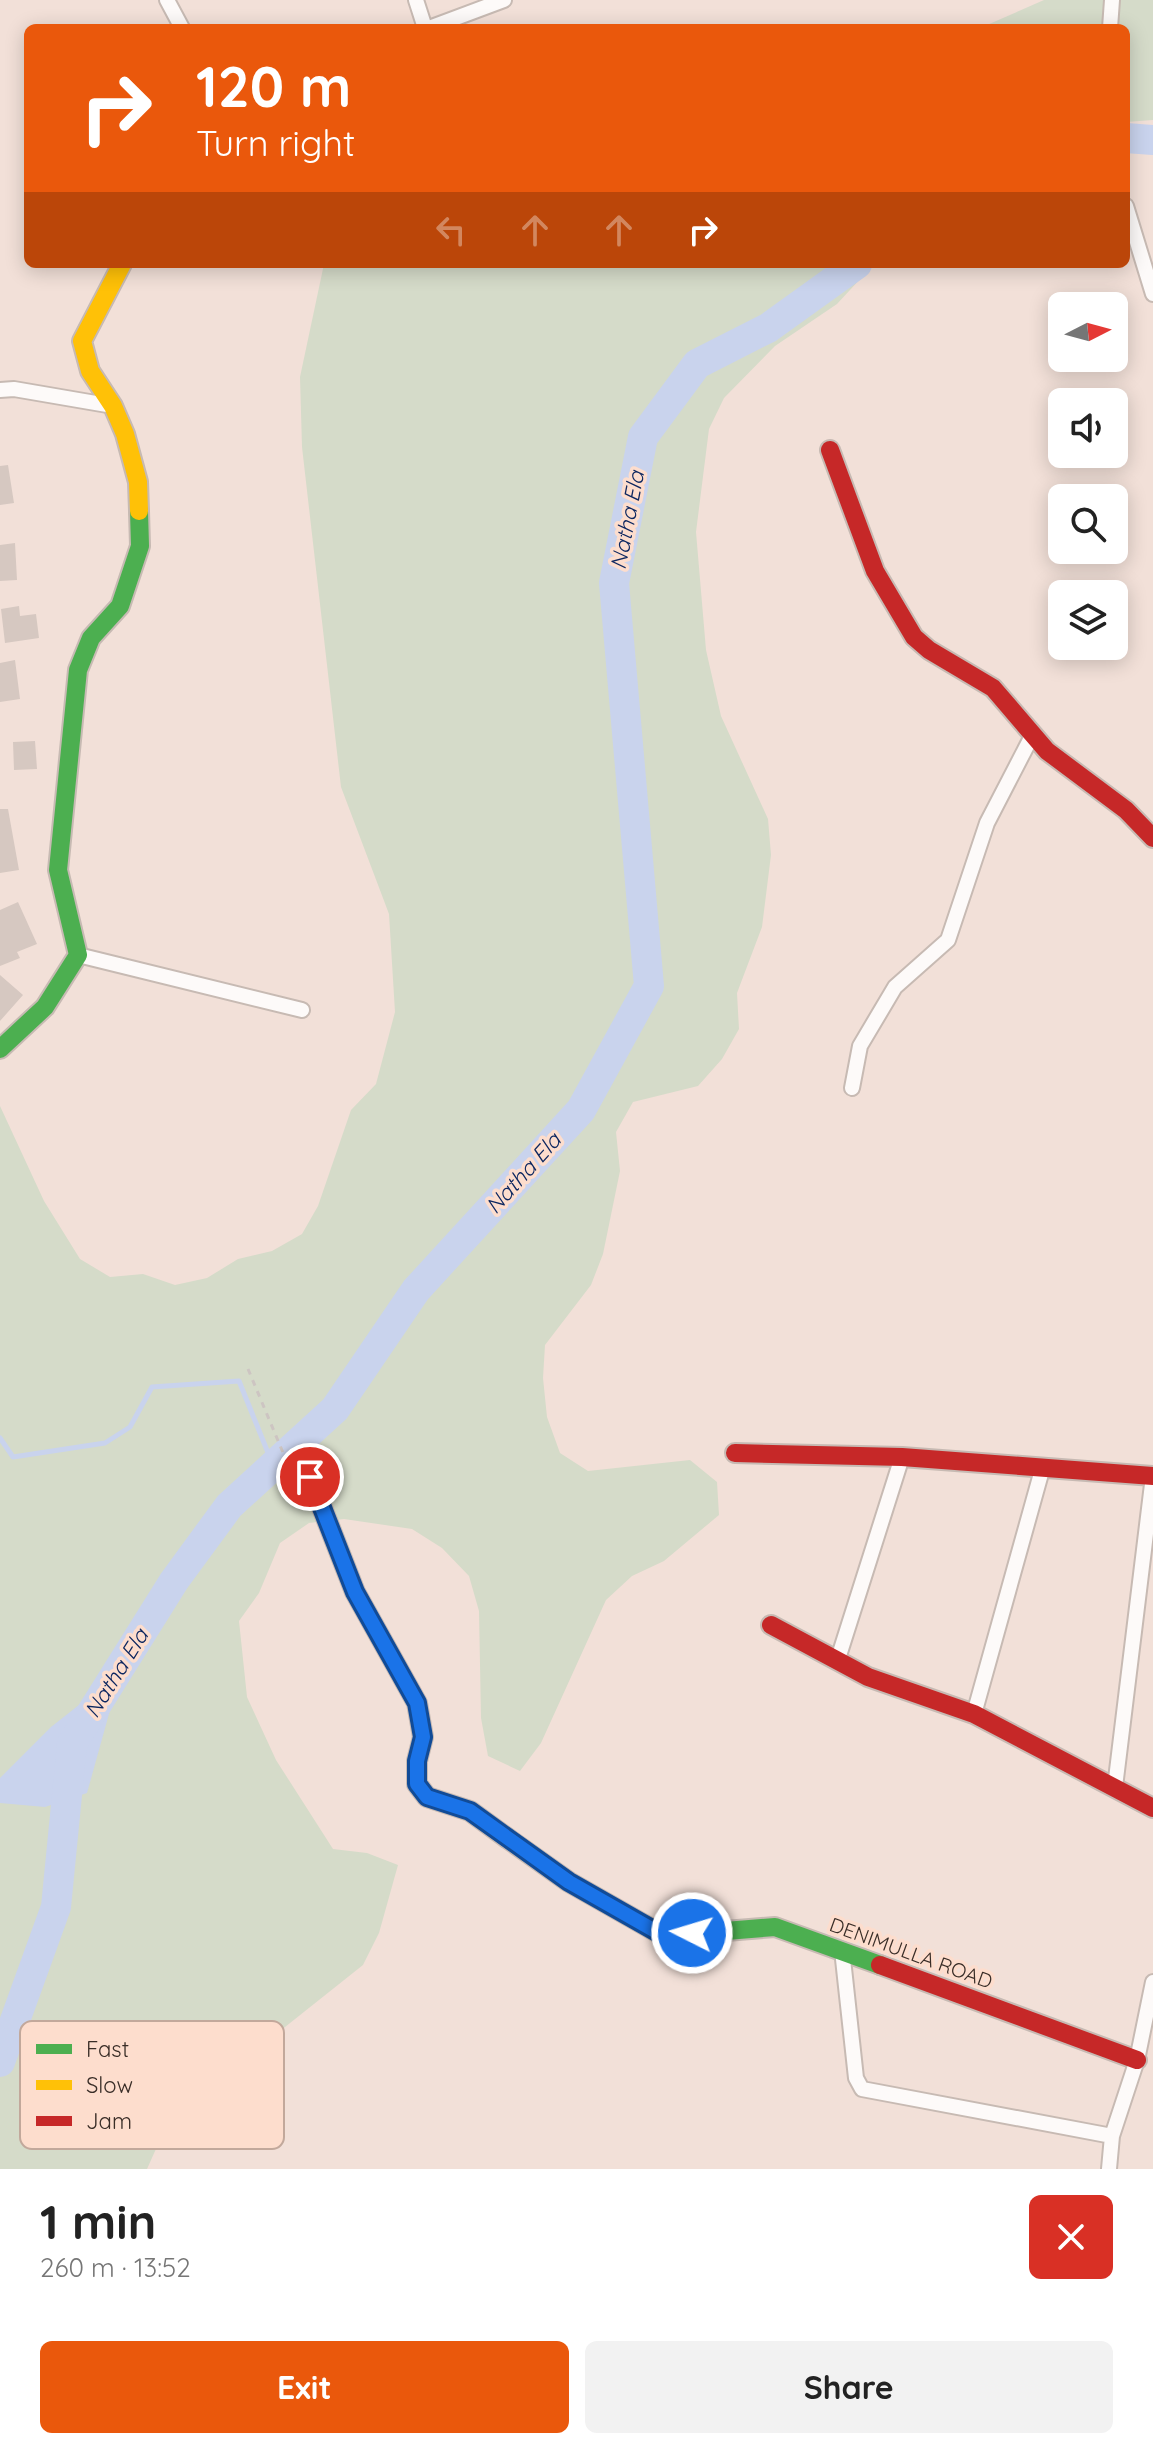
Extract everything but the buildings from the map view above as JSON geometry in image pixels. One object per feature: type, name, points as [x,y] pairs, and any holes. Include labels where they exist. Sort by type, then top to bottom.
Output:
[{"type":"street","points":[[167,0],[180,24]]},
{"type":"street","points":[[416,0],[425,24]]},
{"type":"street","points":[[438,24],[504,0]]},
{"type":"street","points":[[1110,24],[1112,0]]},
{"type":"street","points":[[1130,219],[1153,294]]},
{"type":"street","points":[[0,1049],[15,1038],[66,979],[78,955],[58,870],[78,670],[91,638],[120,606],[140,546],[138,482],[125,434],[113,406],[90,371],[82,341],[120,268]]},
{"type":"street","points":[[0,390],[113,406]]},
{"type":"street","points":[[830,450],[870,564],[916,640],[988,683],[1025,723],[1032,736],[1087,785],[1136,815],[1153,838]]},
{"type":"street","points":[[852,1088],[860,1046],[895,987],[948,940],[987,823],[1032,736]]},
{"type":"street","points":[[78,955],[302,1010]]},
{"type":"street","points":[[735,1453],[902,1457],[1153,1476],[1115,1787]]},
{"type":"street","points":[[837,1662],[902,1457]]},
{"type":"street","points":[[974,1714],[1042,1470]]},
{"type":"street","name":"DENIMULLA ROAD","points":[[310,1477],[355,1592],[417,1703],[423,1737],[417,1761],[417,1784],[427,1797],[470,1811],[569,1882],[664,1936],[775,1927],[1137,2060]]},
{"type":"street","points":[[771,1625],[868,1677],[974,1714],[1153,1808]]},
{"type":"street","points":[[842,1950],[856,2078],[862,2089],[1112,2136]]},
{"type":"street","points":[[1109,2169],[1112,2136],[1137,2060],[1153,1982]]},
{"type":"path","points":[[248,1369],[289,1467]]},
{"type":"green space","points":[[1044,0],[1153,0],[1153,120],[1130,122],[1130,24],[989,24]]},
{"type":"green space","points":[[323,268],[870,268],[837,304],[775,346],[724,398],[709,429],[696,532],[706,650],[721,716],[768,819],[771,855],[762,927],[737,993],[739,1029],[722,1059],[698,1086],[633,1102],[616,1132],[620,1171],[603,1254],[591,1285],[545,1345],[543,1378],[547,1417],[560,1453],[588,1471],[690,1460],[717,1482],[719,1515],[664,1561],[632,1576],[606,1600],[541,1743],[520,1771],[488,1756],[481,1718],[479,1611],[469,1576],[442,1548],[412,1529],[344,1519],[309,1523],[280,1543],[259,1593],[239,1621],[247,1697],[276,1760],[333,1849],[367,1853],[398,1865],[379,1933],[363,1965],[284,2028],[284,2021],[20,2021],[20,2149],[156,2149],[147,2169],[0,2169],[0,1106],[44,1201],[80,1259],[110,1277],[143,1274],[175,1285],[207,1278],[238,1259],[272,1251],[302,1234],[318,1206],[351,1110],[376,1084],[395,1012],[389,914],[341,787],[302,447],[300,377]]},
{"type":"water","points":[[117,1685],[87,1793],[45,1807],[0,1803],[0,1778],[51,1727],[98,1690]]},
{"type":"waterway","name":"Natha Ela","points":[[1130,138],[1153,140]]},
{"type":"waterway","name":"Natha Ela","points":[[0,2062],[56,1907],[72,1744],[174,1581],[229,1506],[335,1409],[416,1290],[581,1110],[649,986],[614,583],[643,437],[697,364],[768,328],[851,268]]},
{"type":"waterway","points":[[0,1438],[13,1457],[105,1443],[130,1427],[152,1387],[239,1381],[273,1465]]},
{"type":"traffic: fast","points":[[0,1049],[45,1007],[78,955],[58,870],[78,670],[91,638],[120,606],[140,546],[139,511]]},
{"type":"traffic: fast","points":[[507,1838],[569,1882],[664,1936],[775,1927],[880,1965]]},
{"type":"traffic: slow","points":[[120,268],[82,341],[90,371],[113,406],[125,434],[138,482],[139,511]]},
{"type":"traffic: jam","points":[[830,450],[875,571],[914,637],[929,650],[993,688],[1047,751],[1126,810],[1153,838]]},
{"type":"traffic: jam","points":[[735,1453],[902,1457],[1153,1476]]},
{"type":"traffic: jam","points":[[310,1477],[355,1592],[417,1703],[423,1737],[417,1761],[417,1784],[427,1797],[470,1811],[507,1838]]},
{"type":"traffic: jam","points":[[771,1625],[868,1677],[974,1714],[1153,1808]]},
{"type":"traffic: jam","points":[[880,1965],[1137,2060]]},
{"type":"route","points":[[310,1477],[355,1592],[417,1703],[423,1737],[417,1761],[417,1784],[427,1797],[470,1811],[569,1882],[664,1936],[692,1933]]}]
